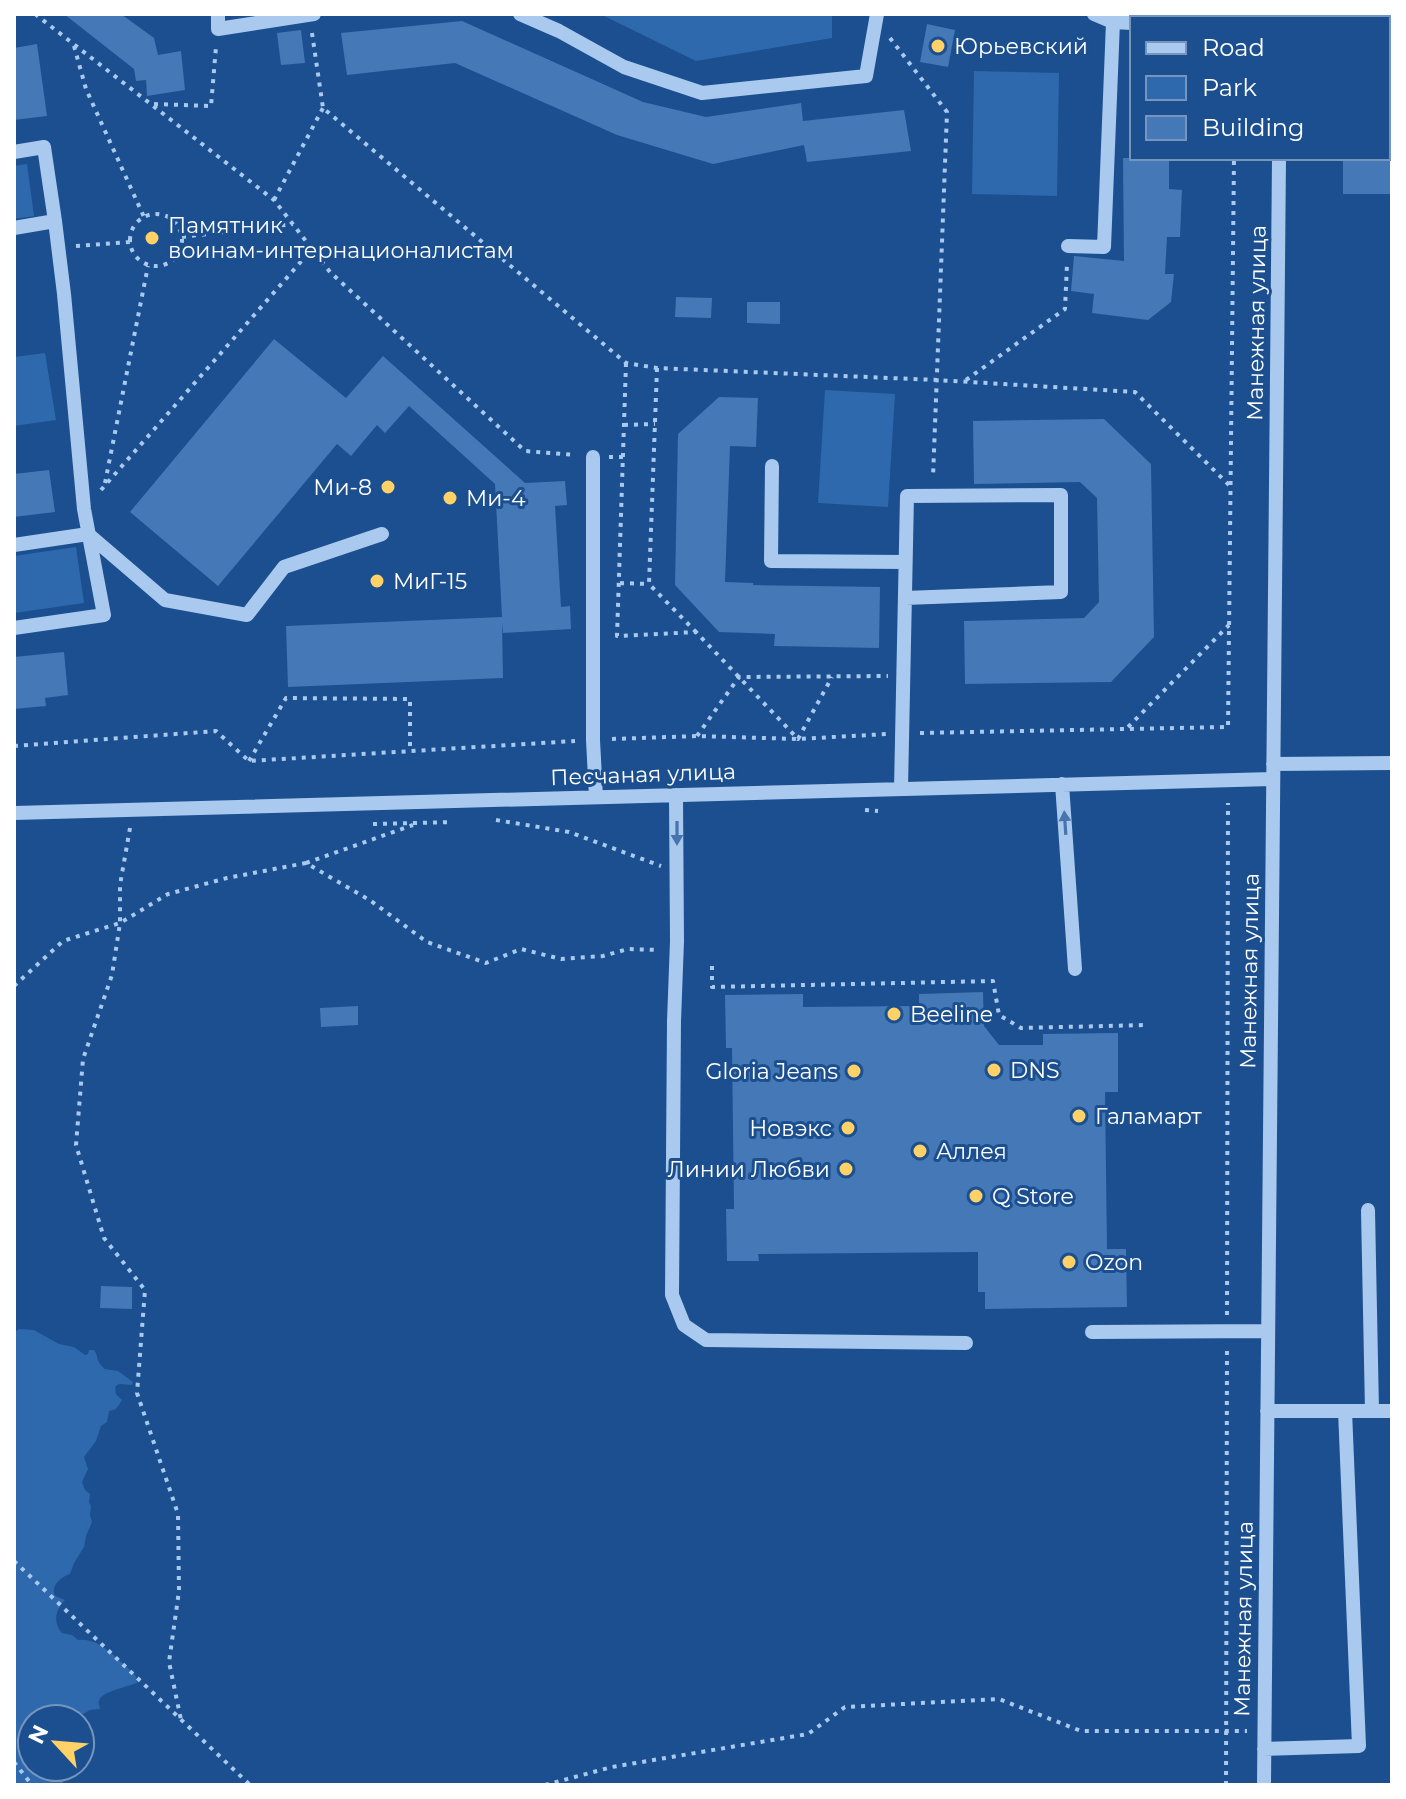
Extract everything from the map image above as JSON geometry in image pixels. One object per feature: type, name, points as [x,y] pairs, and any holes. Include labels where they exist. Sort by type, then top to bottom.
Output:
[{"type":"street","points":[[218,22],[312,14]]},
{"type":"street","points":[[520,14],[559,31],[624,67],[702,93],[866,76],[876,17]]},
{"type":"street","points":[[1094,14],[1113,22],[1130,23]]},
{"type":"street","points":[[1068,246],[1104,247],[1113,22]]},
{"type":"street","points":[[14,152],[44,147],[58,247],[84,509],[104,615],[14,628]]},
{"type":"street","name":"Манежная улица","points":[[1264,1785],[1279,160]]},
{"type":"street","points":[[14,228],[55,221]]},
{"type":"street","points":[[593,457],[593,740],[596,797]]},
{"type":"street","points":[[772,466],[771,561],[905,562]]},
{"type":"street","points":[[901,789],[907,496],[1061,495],[1061,592],[905,598]]},
{"type":"street","points":[[14,545],[88,534],[165,600],[247,615],[284,567],[382,534]]},
{"type":"street","name":"Песчаная улица","points":[[14,813],[1062,784],[1392,763]]},
{"type":"street","points":[[1062,784],[1075,969]]},
{"type":"street","points":[[676,795],[672,1295],[684,1325],[706,1340],[966,1343]]},
{"type":"street","points":[[1368,1210],[1372,1411]]},
{"type":"street","points":[[1092,1332],[1267,1331]]},
{"type":"street","points":[[1267,1411],[1392,1411]]},
{"type":"street","points":[[1264,1749],[1359,1746],[1345,1411]]},
{"type":"path","points":[[35,14],[274,200],[330,272],[525,451],[593,457]]},
{"type":"path","points":[[274,200],[323,108],[312,14]]},
{"type":"path","points":[[876,17],[947,112],[932,496]]},
{"type":"path","points":[[151,104],[211,106],[218,22]]},
{"type":"path","points":[[73,44],[86,89],[144,217]]},
{"type":"path","points":[[323,108],[626,363],[657,368],[964,381],[1135,392],[1231,487]]},
{"type":"path","points":[[14,746],[216,731],[249,761],[697,736],[798,739],[1228,727],[1234,160]]},
{"type":"path","points":[[153,214],[172,220],[179,227],[182,237],[177,256],[159,267],[148,266],[139,260],[132,252],[130,242],[136,223],[153,214]]},
{"type":"path","points":[[182,237],[293,224]]},
{"type":"path","points":[[58,247],[130,242]]},
{"type":"path","points":[[964,381],[1065,309],[1068,246]]},
{"type":"path","points":[[84,509],[312,249]]},
{"type":"path","points":[[104,486],[148,266]]},
{"type":"path","points":[[626,363],[617,636],[696,632]]},
{"type":"path","points":[[649,584],[657,368]]},
{"type":"path","points":[[624,425],[655,424]]},
{"type":"path","points":[[594,581],[649,584],[798,739]]},
{"type":"path","points":[[1126,728],[1229,625]]},
{"type":"path","points":[[739,677],[895,676]]},
{"type":"path","points":[[697,736],[739,677]]},
{"type":"path","points":[[798,739],[832,677]]},
{"type":"path","points":[[249,761],[286,698],[410,699],[410,750]]},
{"type":"path","points":[[1226,1785],[1228,803]]},
{"type":"path","points":[[132,809],[120,885],[120,923],[112,975],[83,1059],[76,1145],[104,1238],[145,1290],[137,1393],[178,1514],[179,1591],[169,1662],[181,1720]]},
{"type":"path","points":[[494,820],[569,832],[677,872]]},
{"type":"path","points":[[14,986],[63,941],[120,923],[168,894],[227,878],[306,863],[417,823]]},
{"type":"path","points":[[306,863],[371,901],[427,942],[486,963],[521,949],[561,959],[603,956],[628,949],[676,951]]},
{"type":"path","points":[[712,966],[712,987],[993,981],[999,1015],[1021,1028],[1148,1025]]},
{"type":"path","points":[[14,1561],[250,1785]]},
{"type":"path","points":[[545,1785],[612,1767],[808,1734],[845,1707],[999,1699],[1081,1731],[1264,1731]]},
{"type":"path","points":[[14,1762],[32,1785]]},
{"type":"green space","points":[[600,14],[832,14],[832,38],[696,61]]},
{"type":"green space","points":[[974,71],[1059,73],[1057,196],[972,194]]},
{"type":"green space","points":[[27,164],[34,216],[14,219],[14,166]]},
{"type":"green space","points":[[45,353],[56,420],[14,426],[14,357]]},
{"type":"green space","points":[[825,390],[895,394],[888,507],[818,503]]},
{"type":"green space","points":[[76,547],[84,603],[14,613],[14,556]]},
{"type":"green space","points":[[19,1329],[34,1330],[85,1355],[89,1350],[94,1350],[105,1369],[118,1371],[133,1382],[132,1385],[119,1384],[115,1387],[116,1394],[122,1400],[116,1409],[109,1411],[107,1422],[101,1426],[96,1441],[84,1457],[88,1469],[82,1482],[90,1494],[92,1522],[70,1574],[57,1582],[54,1592],[55,1596],[65,1600],[56,1616],[62,1633],[101,1645],[133,1672],[137,1683],[104,1695],[99,1701],[100,1709],[96,1709],[96,1703],[16,1703],[16,1783],[65,1785],[14,1785],[14,1332]]},
{"type":"building","points":[[64,14],[121,14],[154,38],[158,55],[181,51],[185,90],[147,96],[146,80],[136,81],[134,69]]},
{"type":"building","points":[[462,21],[643,102],[706,117],[801,103],[803,121],[904,110],[911,151],[807,162],[804,145],[713,164],[617,135],[455,63],[347,75],[341,33]]},
{"type":"building","name":"Юрьевский","points":[[927,24],[955,30],[948,67],[920,62]]},
{"type":"building","points":[[301,30],[305,63],[281,65],[277,33]]},
{"type":"building","points":[[37,44],[47,116],[14,120],[14,48]]},
{"type":"building","points":[[1123,158],[1169,160],[1169,189],[1182,190],[1180,237],[1167,237],[1165,274],[1174,274],[1171,302],[1148,320],[1092,313],[1094,294],[1071,291],[1074,256],[1124,261]]},
{"type":"building","points":[[1392,158],[1392,194],[1343,194],[1343,160]]},
{"type":"building","points":[[676,297],[712,298],[711,318],[675,317]]},
{"type":"building","points":[[747,302],[780,302],[780,324],[747,323]]},
{"type":"building","points":[[274,339],[346,398],[383,356],[525,483],[565,481],[567,505],[555,506],[561,607],[570,606],[571,629],[503,633],[502,622],[503,678],[288,687],[286,626],[502,617],[495,484],[409,406],[385,433],[377,425],[351,456],[337,444],[218,586],[130,512]]},
{"type":"building","points":[[719,397],[758,398],[756,447],[730,446],[725,582],[880,587],[879,648],[774,646],[775,634],[719,632],[675,585],[678,434]]},
{"type":"building","points":[[1104,419],[1151,464],[1154,637],[1111,682],[965,684],[964,621],[1084,618],[1099,602],[1097,498],[1080,482],[974,484],[973,421]]},
{"type":"building","points":[[49,470],[55,512],[14,517],[14,474]]},
{"type":"building","points":[[64,652],[68,695],[45,698],[46,706],[14,709],[14,657]]},
{"type":"building","name":"Аллея","points":[[983,992],[984,1026],[999,1045],[1043,1045],[1043,1034],[1118,1033],[1118,1092],[1105,1092],[1107,1249],[1126,1249],[1127,1307],[985,1309],[985,1292],[978,1292],[978,1252],[758,1254],[759,1261],[727,1261],[726,1209],[734,1209],[732,1048],[726,1048],[725,995],[803,994],[803,1007],[919,1006],[919,994]]},
{"type":"building","points":[[358,1006],[358,1025],[321,1027],[320,1008]]},
{"type":"building","points":[[101,1286],[132,1287],[132,1309],[100,1308]]},
{"type":"place","name":"Юрьевский","points":[[938,46]]},
{"type":"place","name":"Памятник воинам-интернационалистам","points":[[152,238]]},
{"type":"place","name":"Ми-8","points":[[388,487]]},
{"type":"place","name":"Ми-4","points":[[450,498]]},
{"type":"place","name":"МиГ-15","points":[[377,581]]},
{"type":"place","name":"Beeline","points":[[894,1014]]},
{"type":"place","name":"DNS","points":[[994,1070]]},
{"type":"place","name":"Gloria Jeans","points":[[854,1071]]},
{"type":"place","name":"Галамарт","points":[[1079,1116]]},
{"type":"place","name":"Новэкс","points":[[848,1128]]},
{"type":"place","name":"Аллея","points":[[920,1151]]},
{"type":"place","name":"Линии Любви","points":[[846,1169]]},
{"type":"place","name":"Q Store","points":[[976,1196]]},
{"type":"place","name":"Ozon","points":[[1069,1262]]}]
